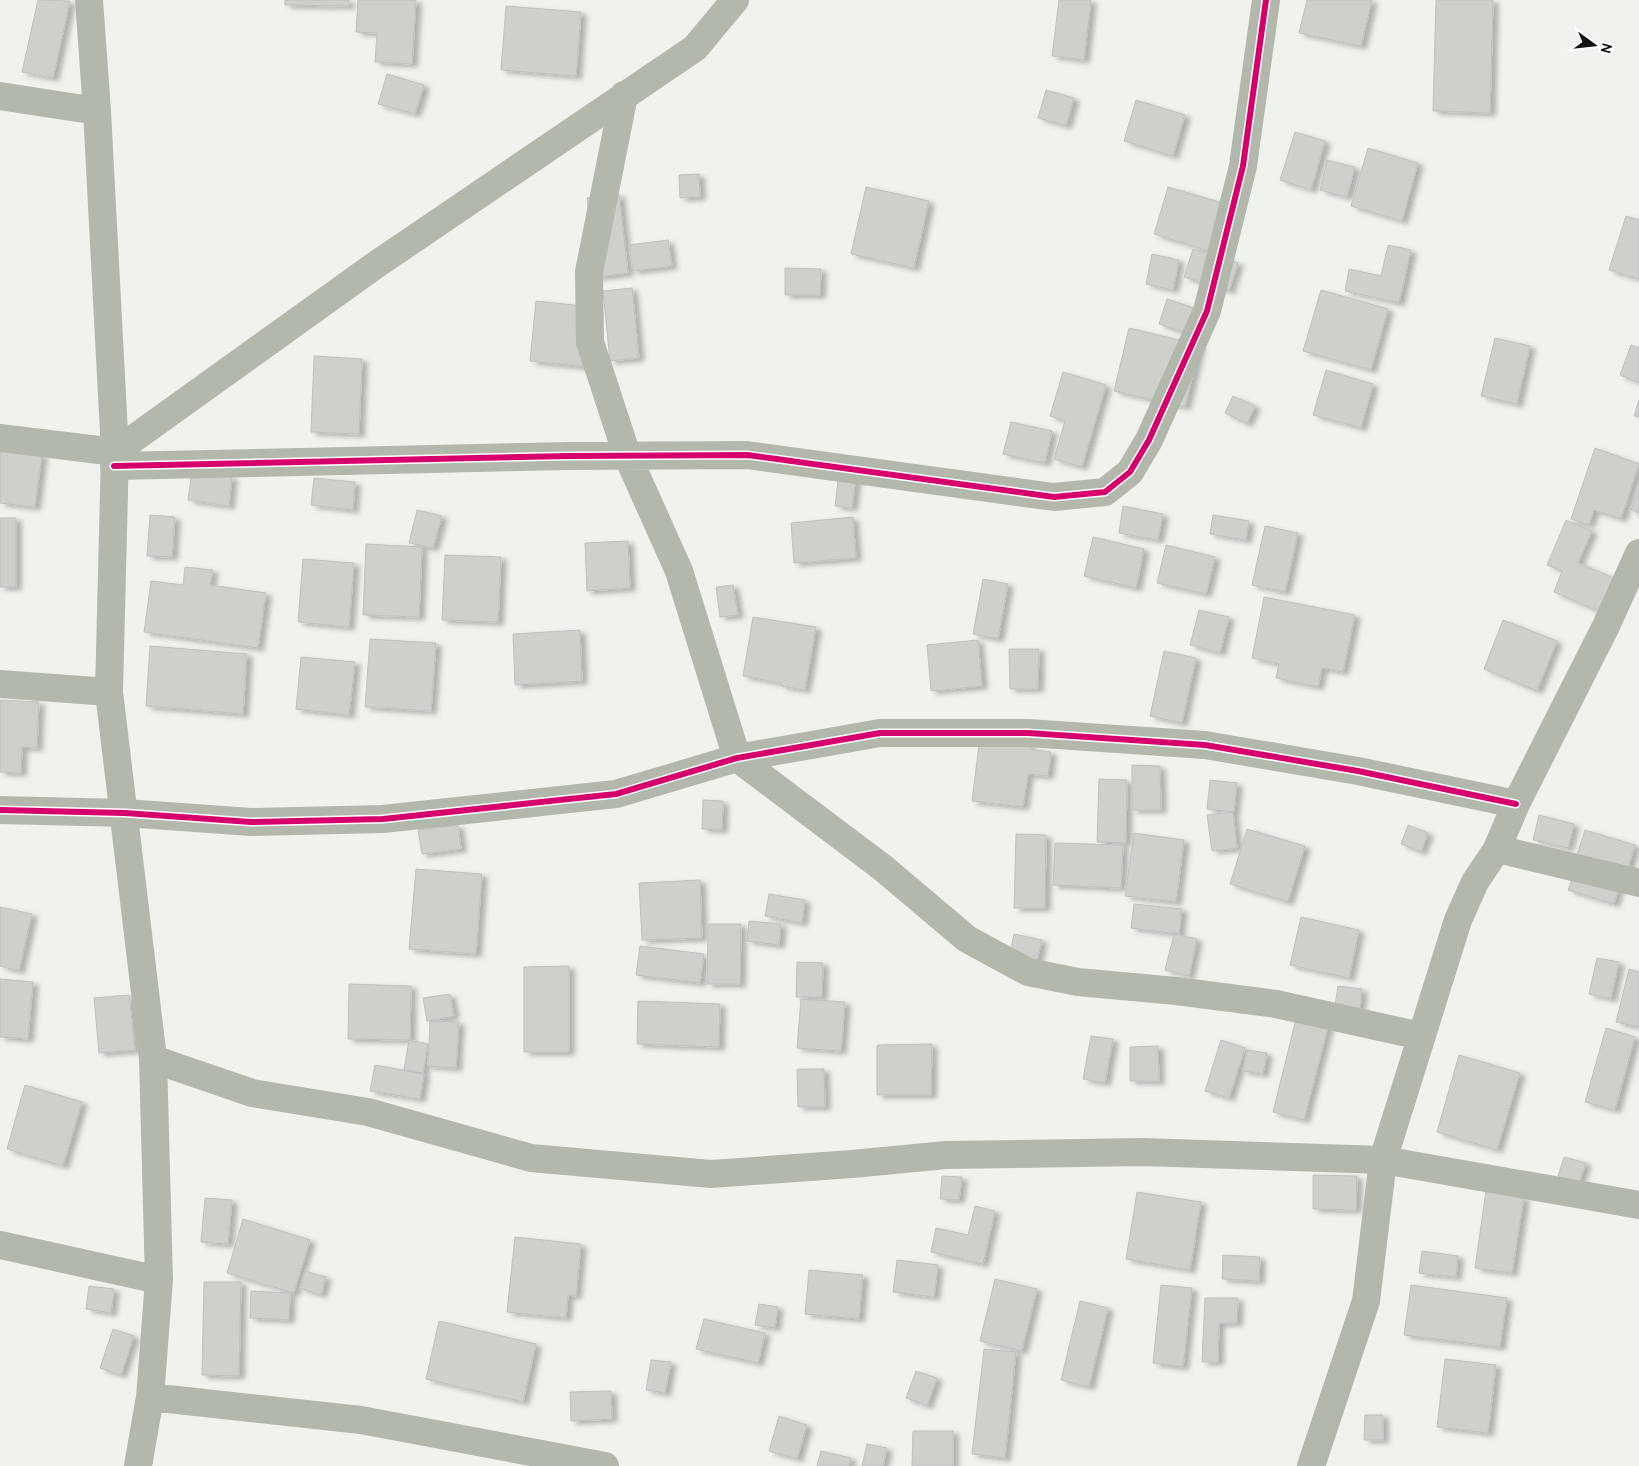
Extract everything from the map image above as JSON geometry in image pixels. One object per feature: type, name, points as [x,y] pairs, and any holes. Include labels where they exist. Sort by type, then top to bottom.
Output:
[{"type":"street","points":[[89,0],[114,459],[109,692],[153,1059],[159,1280],[150,1397],[138,1466]]},
{"type":"street","points":[[114,459],[377,264],[695,48],[735,0]]},
{"type":"street","points":[[0,438],[114,459],[746,455],[1054,497],[1105,492],[1130,472],[1149,440],[1207,310],[1243,166],[1266,0]]},
{"type":"street","points":[[624,95],[589,272],[590,342],[627,455],[679,571],[737,758],[883,868],[967,939],[1028,972],[1078,982],[1176,991],[1276,1004],[1421,1036]]},
{"type":"street","points":[[0,96],[96,111]]},
{"type":"street","points":[[1311,1466],[1318,1451],[1366,1301],[1383,1160],[1458,920],[1475,882],[1497,849],[1516,804],[1606,626],[1639,553]]},
{"type":"street","points":[[0,684],[109,692]]},
{"type":"street","points":[[0,810],[125,813],[251,822],[384,819],[616,794],[737,758],[880,733],[1028,733],[1205,745],[1358,771],[1516,804]]},
{"type":"street","points":[[1497,849],[1639,883]]},
{"type":"street","points":[[153,1059],[252,1093],[368,1112],[531,1158],[711,1174],[946,1155],[1142,1152],[1383,1160],[1639,1205]]},
{"type":"street","points":[[0,1245],[159,1280]]},
{"type":"street","points":[[150,1397],[361,1420],[605,1466]]},
{"type":"building","points":[[38,0],[70,1],[53,78],[22,72]]},
{"type":"building","points":[[285,0],[349,0],[349,6],[285,5]]},
{"type":"building","points":[[358,0],[416,0],[412,64],[375,62],[377,33],[356,32]]},
{"type":"building","points":[[1059,0],[1091,0],[1084,60],[1052,56]]},
{"type":"building","points":[[1307,0],[1372,0],[1361,46],[1299,33]]},
{"type":"building","points":[[1436,0],[1493,0],[1490,113],[1433,111]]},
{"type":"building","points":[[506,6],[581,12],[576,76],[501,70]]},
{"type":"building","points":[[387,74],[424,85],[415,114],[378,104]]},
{"type":"building","points":[[1046,90],[1074,98],[1066,126],[1038,118]]},
{"type":"building","points":[[1136,100],[1185,115],[1173,156],[1124,141]]},
{"type":"building","points":[[1295,132],[1325,141],[1311,190],[1280,180]]},
{"type":"building","points":[[1368,148],[1418,163],[1402,221],[1351,206]]},
{"type":"building","points":[[1327,160],[1355,167],[1347,197],[1320,190]]},
{"type":"building","points":[[699,174],[700,197],[680,198],[679,175]]},
{"type":"building","points":[[866,187],[929,201],[914,268],[851,254]]},
{"type":"building","points":[[1168,187],[1223,203],[1209,251],[1154,234]]},
{"type":"building","points":[[619,194],[628,273],[596,277],[587,198]]},
{"type":"building","points":[[1626,216],[1639,220],[1639,279],[1609,270]]},
{"type":"building","points":[[668,240],[672,266],[633,271],[629,245]]},
{"type":"building","points":[[1388,245],[1411,250],[1399,303],[1345,291],[1349,269],[1381,276]]},
{"type":"building","points":[[1193,249],[1238,263],[1229,291],[1184,277]]},
{"type":"building","points":[[1152,254],[1179,260],[1173,290],[1146,284]]},
{"type":"building","points":[[785,268],[821,269],[820,295],[785,295]]},
{"type":"building","points":[[632,288],[639,358],[610,361],[603,291]]},
{"type":"building","points":[[1321,290],[1388,309],[1371,370],[1303,351]]},
{"type":"building","points":[[1167,299],[1206,312],[1198,337],[1159,324]]},
{"type":"building","points":[[536,301],[593,307],[587,367],[530,361]]},
{"type":"building","points":[[1129,328],[1200,345],[1185,407],[1114,391]]},
{"type":"building","points":[[1495,338],[1530,346],[1517,404],[1481,396]]},
{"type":"building","points":[[1631,345],[1639,348],[1639,383],[1620,375]]},
{"type":"building","points":[[314,356],[362,359],[359,434],[311,432]]},
{"type":"building","points":[[1326,370],[1373,384],[1361,428],[1313,415]]},
{"type":"building","points":[[1063,372],[1106,385],[1082,467],[1054,459],[1065,421],[1050,416]]},
{"type":"building","points":[[1233,396],[1255,406],[1247,424],[1225,413]]},
{"type":"building","points":[[1639,400],[1639,417],[1634,416]]},
{"type":"building","points":[[1011,422],[1052,431],[1045,463],[1003,454]]},
{"type":"building","points":[[1595,448],[1639,464],[1621,519],[1594,510],[1589,525],[1571,519]]},
{"type":"building","points":[[0,449],[42,454],[35,507],[0,503]]},
{"type":"building","points":[[192,471],[232,477],[229,506],[188,500]]},
{"type":"building","points":[[839,473],[856,475],[852,508],[835,506]]},
{"type":"building","points":[[314,478],[355,482],[353,510],[311,505]]},
{"type":"building","points":[[1639,489],[1639,513],[1631,510]]},
{"type":"building","points":[[1123,506],[1163,514],[1158,540],[1119,533]]},
{"type":"building","points":[[417,510],[442,516],[433,548],[409,543]]},
{"type":"building","points":[[150,515],[175,517],[172,557],[147,556]]},
{"type":"building","points":[[1213,515],[1249,521],[1246,540],[1210,534]]},
{"type":"building","points":[[853,517],[856,558],[794,563],[791,523]]},
{"type":"building","points":[[0,518],[16,518],[16,587],[0,587]]},
{"type":"building","points":[[1566,520],[1592,531],[1578,563],[1614,578],[1600,612],[1554,592],[1562,571],[1547,565]]},
{"type":"building","points":[[1265,526],[1298,533],[1285,592],[1252,585]]},
{"type":"building","points":[[1093,537],[1144,549],[1136,588],[1084,576]]},
{"type":"building","points":[[628,541],[630,588],[587,591],[585,543]]},
{"type":"building","points":[[366,544],[422,547],[419,617],[363,615]]},
{"type":"building","points":[[1166,545],[1215,557],[1206,594],[1157,583]]},
{"type":"building","points":[[445,555],[501,557],[498,622],[442,620]]},
{"type":"building","points":[[303,559],[354,563],[349,627],[298,622]]},
{"type":"building","points":[[185,567],[213,570],[210,585],[266,593],[258,648],[144,632],[151,581],[183,585]]},
{"type":"building","points":[[983,579],[1008,584],[998,639],[973,634]]},
{"type":"building","points":[[733,585],[738,615],[720,617],[716,587]]},
{"type":"building","points":[[1264,597],[1355,615],[1343,672],[1322,668],[1318,687],[1276,678],[1279,664],[1252,658]]},
{"type":"building","points":[[1199,610],[1229,617],[1220,653],[1190,645]]},
{"type":"building","points":[[753,617],[816,627],[805,690],[781,686],[781,683],[743,676]]},
{"type":"building","points":[[1503,620],[1557,641],[1537,691],[1484,669]]},
{"type":"building","points":[[580,630],[582,681],[515,685],[513,634]]},
{"type":"building","points":[[370,639],[436,643],[431,711],[365,707]]},
{"type":"building","points":[[978,640],[982,686],[931,691],[927,645]]},
{"type":"building","points":[[150,646],[247,654],[243,714],[146,706]]},
{"type":"building","points":[[1009,649],[1039,649],[1038,689],[1010,689]]},
{"type":"building","points":[[1164,651],[1196,658],[1182,723],[1150,716]]},
{"type":"building","points":[[301,657],[355,662],[349,715],[296,709]]},
{"type":"building","points":[[0,700],[39,702],[37,748],[22,747],[21,773],[0,772]]},
{"type":"building","points":[[980,737],[1029,743],[1029,749],[1051,752],[1048,776],[1028,774],[1023,807],[972,801]]},
{"type":"building","points":[[1132,765],[1160,766],[1161,810],[1132,810]]},
{"type":"building","points":[[1099,779],[1127,780],[1126,843],[1097,842]]},
{"type":"building","points":[[1210,780],[1237,783],[1234,812],[1207,809]]},
{"type":"building","points":[[703,800],[723,801],[722,830],[702,829]]},
{"type":"building","points":[[1233,812],[1237,848],[1212,851],[1207,815]]},
{"type":"building","points":[[1539,815],[1574,824],[1568,848],[1533,840]]},
{"type":"building","points":[[458,825],[461,849],[422,854],[418,830]]},
{"type":"building","points":[[1408,825],[1428,833],[1421,852],[1401,844]]},
{"type":"building","points":[[1247,829],[1305,846],[1288,902],[1230,884]]},
{"type":"building","points":[[1585,830],[1635,845],[1627,871],[1577,855]]},
{"type":"building","points":[[1134,833],[1184,840],[1176,902],[1125,896]]},
{"type":"building","points":[[1016,834],[1046,835],[1045,908],[1014,908]]},
{"type":"building","points":[[1055,843],[1123,845],[1121,888],[1053,885]]},
{"type":"building","points":[[416,869],[482,874],[476,954],[409,949]]},
{"type":"building","points":[[1574,873],[1619,886],[1614,904],[1568,890]]},
{"type":"building","points":[[700,880],[702,938],[642,940],[639,883]]},
{"type":"building","points":[[769,894],[805,900],[802,923],[765,916]]},
{"type":"building","points":[[1134,904],[1182,909],[1179,934],[1131,928]]},
{"type":"building","points":[[0,907],[32,914],[19,971],[0,966]]},
{"type":"building","points":[[1301,917],[1359,930],[1349,978],[1290,965]]},
{"type":"building","points":[[749,921],[781,924],[779,945],[747,941]]},
{"type":"building","points":[[708,924],[741,924],[740,984],[707,984]]},
{"type":"building","points":[[1014,934],[1042,940],[1035,969],[1008,963]]},
{"type":"building","points":[[1174,934],[1197,939],[1189,976],[1165,970]]},
{"type":"building","points":[[640,946],[704,954],[700,983],[636,975]]},
{"type":"building","points":[[1597,958],[1619,962],[1611,999],[1589,994]]},
{"type":"building","points":[[797,962],[823,963],[822,997],[796,997]]},
{"type":"building","points":[[569,966],[569,1052],[524,1052],[524,967]]},
{"type":"building","points":[[1629,969],[1639,972],[1639,1027],[1616,1022]]},
{"type":"building","points":[[0,979],[33,982],[28,1039],[0,1037]]},
{"type":"building","points":[[349,984],[411,986],[410,1040],[348,1039]]},
{"type":"building","points":[[1338,986],[1362,989],[1360,1009],[1335,1005]]},
{"type":"building","points":[[450,994],[454,1016],[427,1021],[423,998]]},
{"type":"building","points":[[129,995],[135,1050],[99,1053],[94,998]]},
{"type":"building","points":[[801,999],[845,1002],[841,1051],[797,1048]]},
{"type":"building","points":[[638,1001],[720,1004],[719,1047],[637,1044]]},
{"type":"building","points":[[1297,1015],[1329,1023],[1304,1120],[1273,1112]]},
{"type":"building","points":[[430,1021],[459,1022],[456,1068],[428,1066]]},
{"type":"building","points":[[1606,1028],[1635,1037],[1615,1110],[1585,1102]]},
{"type":"building","points":[[1091,1036],[1113,1039],[1105,1083],[1083,1079]]},
{"type":"building","points":[[409,1040],[428,1044],[423,1073],[404,1070]]},
{"type":"building","points":[[1221,1040],[1245,1048],[1229,1098],[1205,1091]]},
{"type":"building","points":[[932,1044],[931,1095],[877,1095],[877,1045]]},
{"type":"building","points":[[1158,1046],[1159,1081],[1130,1081],[1130,1047]]},
{"type":"building","points":[[1247,1050],[1267,1053],[1263,1074],[1243,1071]]},
{"type":"building","points":[[1459,1055],[1520,1073],[1497,1150],[1437,1132]]},
{"type":"building","points":[[375,1065],[424,1074],[420,1099],[370,1091]]},
{"type":"building","points":[[797,1069],[824,1069],[825,1107],[798,1107]]},
{"type":"building","points":[[25,1085],[82,1102],[63,1166],[7,1149]]},
{"type":"building","points":[[1564,1157],[1586,1163],[1579,1183],[1558,1176]]},
{"type":"building","points":[[1313,1175],[1357,1176],[1356,1210],[1313,1209]]},
{"type":"building","points":[[942,1176],[962,1177],[959,1200],[940,1199]]},
{"type":"building","points":[[1486,1191],[1524,1197],[1512,1273],[1475,1268]]},
{"type":"building","points":[[1137,1192],[1201,1202],[1190,1270],[1126,1259]]},
{"type":"building","points":[[205,1198],[232,1200],[228,1244],[201,1242]]},
{"type":"building","points":[[975,1206],[995,1211],[983,1264],[931,1252],[936,1228],[968,1235]]},
{"type":"building","points":[[243,1219],[310,1240],[294,1293],[227,1273]]},
{"type":"building","points":[[515,1237],[581,1244],[576,1296],[568,1295],[566,1318],[507,1312]]},
{"type":"building","points":[[1422,1251],[1458,1256],[1456,1277],[1419,1273]]},
{"type":"building","points":[[1223,1255],[1260,1257],[1259,1281],[1222,1279]]},
{"type":"building","points":[[897,1260],[938,1265],[934,1297],[893,1292]]},
{"type":"building","points":[[809,1270],[863,1275],[859,1319],[805,1314]]},
{"type":"building","points":[[305,1271],[326,1277],[321,1295],[300,1288]]},
{"type":"building","points":[[995,1279],[1037,1289],[1022,1351],[980,1341]]},
{"type":"building","points":[[204,1282],[241,1282],[239,1376],[202,1375]]},
{"type":"building","points":[[1161,1285],[1192,1288],[1183,1367],[1153,1363]]},
{"type":"building","points":[[1411,1285],[1507,1298],[1500,1347],[1404,1335]]},
{"type":"building","points":[[89,1286],[114,1289],[111,1313],[86,1309]]},
{"type":"building","points":[[251,1291],[290,1293],[289,1320],[250,1318]]},
{"type":"building","points":[[1205,1298],[1238,1298],[1237,1323],[1219,1323],[1218,1362],[1202,1362]]},
{"type":"building","points":[[1080,1301],[1108,1308],[1089,1387],[1061,1380]]},
{"type":"building","points":[[759,1304],[778,1307],[775,1328],[755,1325]]},
{"type":"building","points":[[704,1319],[765,1333],[758,1363],[696,1349]]},
{"type":"building","points":[[439,1321],[536,1344],[523,1402],[426,1379]]},
{"type":"building","points":[[113,1329],[134,1336],[121,1375],[100,1368]]},
{"type":"building","points":[[984,1349],[1016,1352],[1005,1458],[972,1454]]},
{"type":"building","points":[[1445,1359],[1496,1365],[1488,1433],[1437,1427]]},
{"type":"building","points":[[651,1360],[671,1362],[665,1393],[646,1390]]},
{"type":"building","points":[[916,1371],[937,1378],[927,1406],[906,1398]]},
{"type":"building","points":[[611,1391],[612,1419],[571,1421],[570,1392]]},
{"type":"building","points":[[1365,1415],[1383,1415],[1383,1440],[1364,1440]]},
{"type":"building","points":[[779,1416],[807,1425],[797,1459],[769,1451]]},
{"type":"building","points":[[913,1431],[953,1431],[953,1466],[912,1466]]},
{"type":"building","points":[[867,1444],[887,1448],[883,1466],[862,1466]]},
{"type":"building","points":[[821,1451],[851,1458],[849,1466],[817,1466]]},
{"type":"cycle path","points":[[114,466],[569,456],[747,455],[1054,497],[1105,492],[1130,472],[1149,440],[1207,311],[1243,166],[1266,0]]},
{"type":"cycle path","points":[[0,810],[125,813],[251,822],[383,819],[616,794],[737,758],[880,733],[1028,733],[1205,745],[1358,771],[1516,804]]}]
